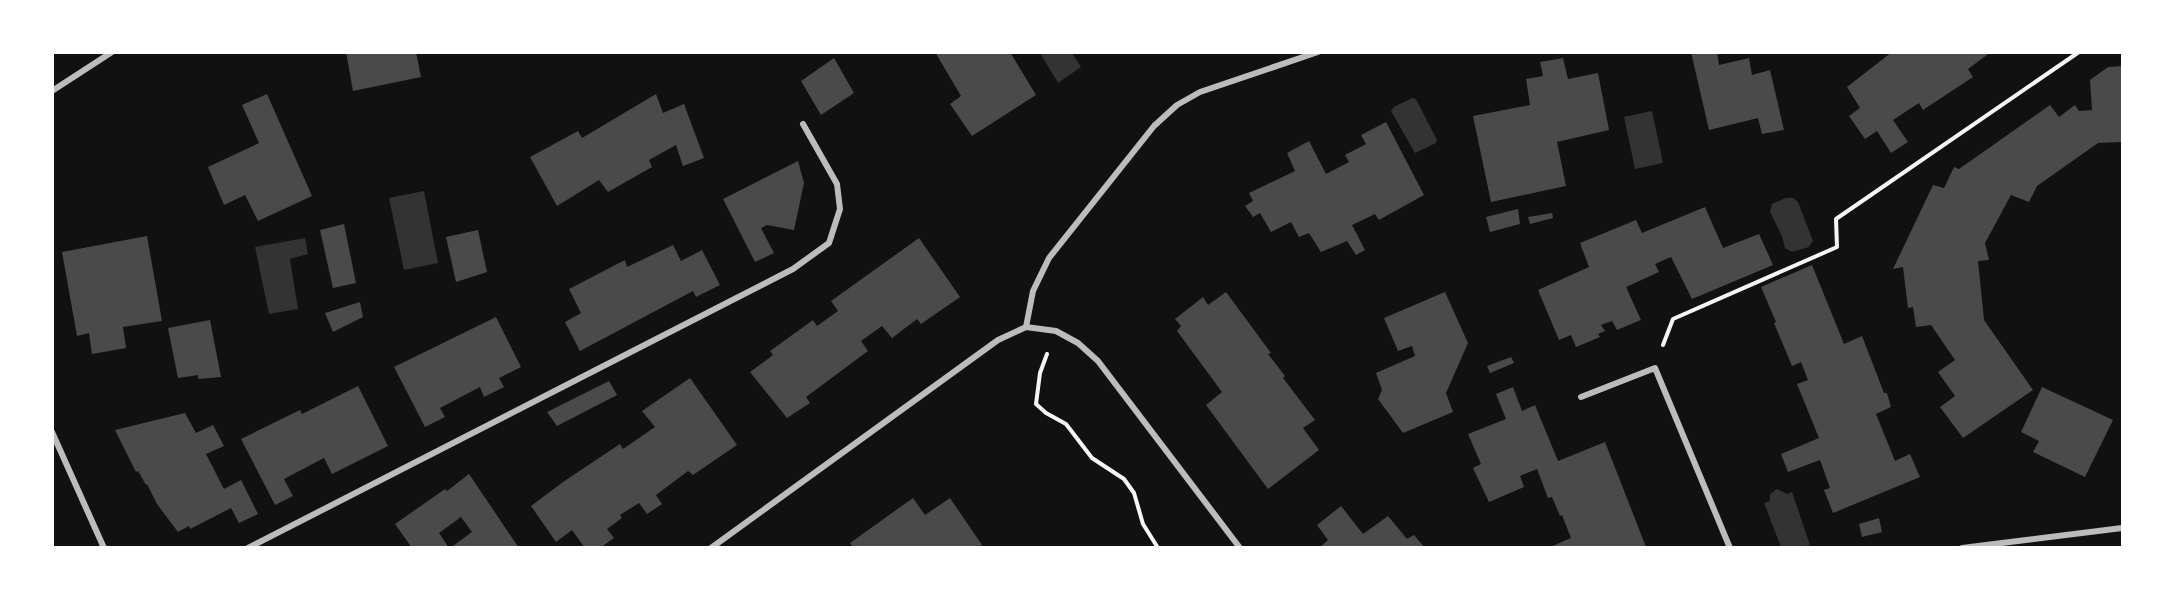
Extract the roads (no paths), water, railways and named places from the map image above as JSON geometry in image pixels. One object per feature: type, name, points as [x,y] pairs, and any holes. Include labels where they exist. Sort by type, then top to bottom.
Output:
[{"type":"street","points":[[52,92],[112,52]]},
{"type":"street","points":[[1026,327],[1033,291],[1048,258],[1154,126],[1177,105],[1200,92],[1318,52]]},
{"type":"street","points":[[248,548],[793,269],[829,243],[840,209],[837,184],[803,124]]},
{"type":"street","points":[[711,548],[998,340],[1026,327],[1056,331],[1078,343],[1098,361],[1240,548]]},
{"type":"street","points":[[1581,397],[1655,368],[1730,548]]},
{"type":"street","points":[[52,432],[104,548]]},
{"type":"street","points":[[1962,548],[2122,528]]}]
